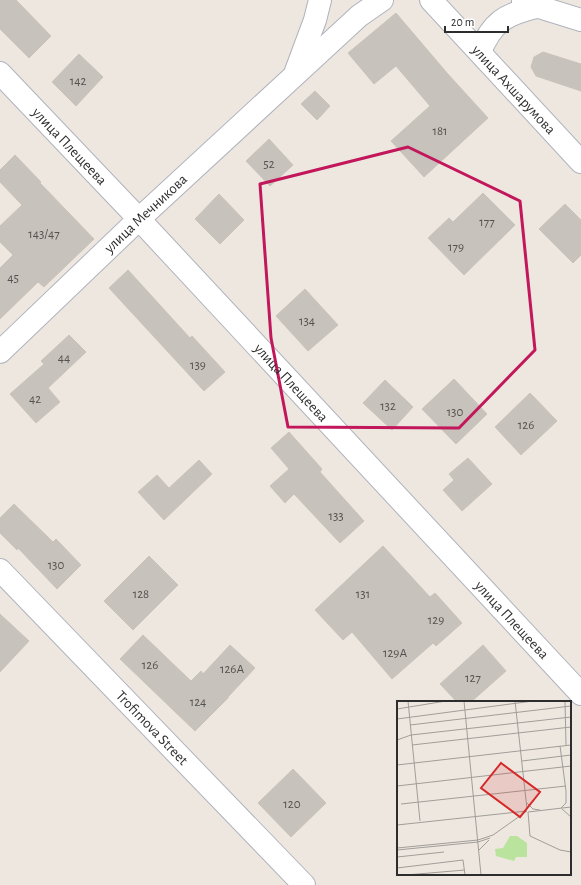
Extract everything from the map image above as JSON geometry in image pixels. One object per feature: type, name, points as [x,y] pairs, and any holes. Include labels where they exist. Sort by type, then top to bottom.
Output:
[{"type":"street","name":"улица Мечникова","points":[[294,76],[315,20],[320,0]]},
{"type":"street","name":"улица Мечникова","points":[[0,352],[139,220],[359,16],[382,0]]},
{"type":"street","name":"улица Ахшарумова","points":[[431,0],[581,162]]},
{"type":"street","points":[[480,52],[485,39],[491,30],[527,3],[581,20]]},
{"type":"street","name":"улица Плещеева","points":[[0,73],[581,694]]},
{"type":"street","name":"Trofimova Street","points":[[0,570],[304,885]]},
{"type":"highlighted area","points":[[408,147],[520,201],[535,350],[459,428],[288,427],[271,338],[260,184]]},
{"type":"building","points":[[0,0],[16,0],[51,36],[29,58],[0,29]]},
{"type":"building","points":[[396,13],[488,118],[424,177],[391,141],[430,106],[396,66],[374,84],[348,53]]},
{"type":"building","points":[[543,52],[581,64],[581,91],[536,76],[531,67],[534,57]]},
{"type":"building","points":[[79,54],[103,77],[76,106],[52,82]]},
{"type":"building","points":[[315,91],[330,106],[317,120],[301,104]]},
{"type":"building","points":[[269,139],[293,165],[270,186],[246,161]]},
{"type":"building","points":[[15,155],[94,239],[44,287],[38,282],[0,319],[0,268],[13,255],[0,242],[0,226],[22,205],[0,182],[0,170]]},
{"type":"building","points":[[483,193],[515,225],[464,275],[428,238],[449,218],[453,222]]},
{"type":"building","points":[[219,194],[244,220],[220,244],[195,219]]},
{"type":"building","points":[[565,204],[581,220],[581,255],[573,263],[539,229]]},
{"type":"building","points":[[128,270],[190,338],[192,336],[225,372],[204,391],[109,288]]},
{"type":"building","points":[[305,289],[338,325],[308,351],[276,316]]},
{"type":"building","points":[[69,335],[86,352],[48,388],[60,402],[36,423],[10,394],[44,364],[41,361]]},
{"type":"building","points":[[454,379],[487,414],[456,444],[422,409]]},
{"type":"building","points":[[385,380],[413,407],[392,430],[363,403]]},
{"type":"building","points":[[530,393],[557,421],[521,455],[495,427]]},
{"type":"building","points":[[289,432],[322,469],[320,472],[364,521],[340,543],[294,494],[285,503],[270,486],[289,469],[271,448]]},
{"type":"building","points":[[468,458],[492,484],[462,511],[443,490],[454,480],[449,474]]},
{"type":"building","points":[[199,460],[212,474],[164,520],[138,492],[157,475],[169,488]]},
{"type":"building","points":[[14,504],[53,542],[56,539],[81,565],[57,589],[18,548],[17,550],[0,533],[0,518]]},
{"type":"building","points":[[383,546],[430,597],[435,593],[462,623],[436,646],[433,643],[392,679],[352,632],[343,640],[315,610]]},
{"type":"building","points":[[149,556],[178,585],[133,630],[104,601]]},
{"type":"building","points":[[0,614],[29,641],[0,672]]},
{"type":"building","points":[[143,635],[191,681],[201,671],[203,674],[230,645],[255,668],[195,731],[120,659]]},
{"type":"building","points":[[483,645],[506,671],[472,701],[456,701],[440,684]]},
{"type":"building","points":[[293,769],[326,803],[291,837],[258,803]]}]
